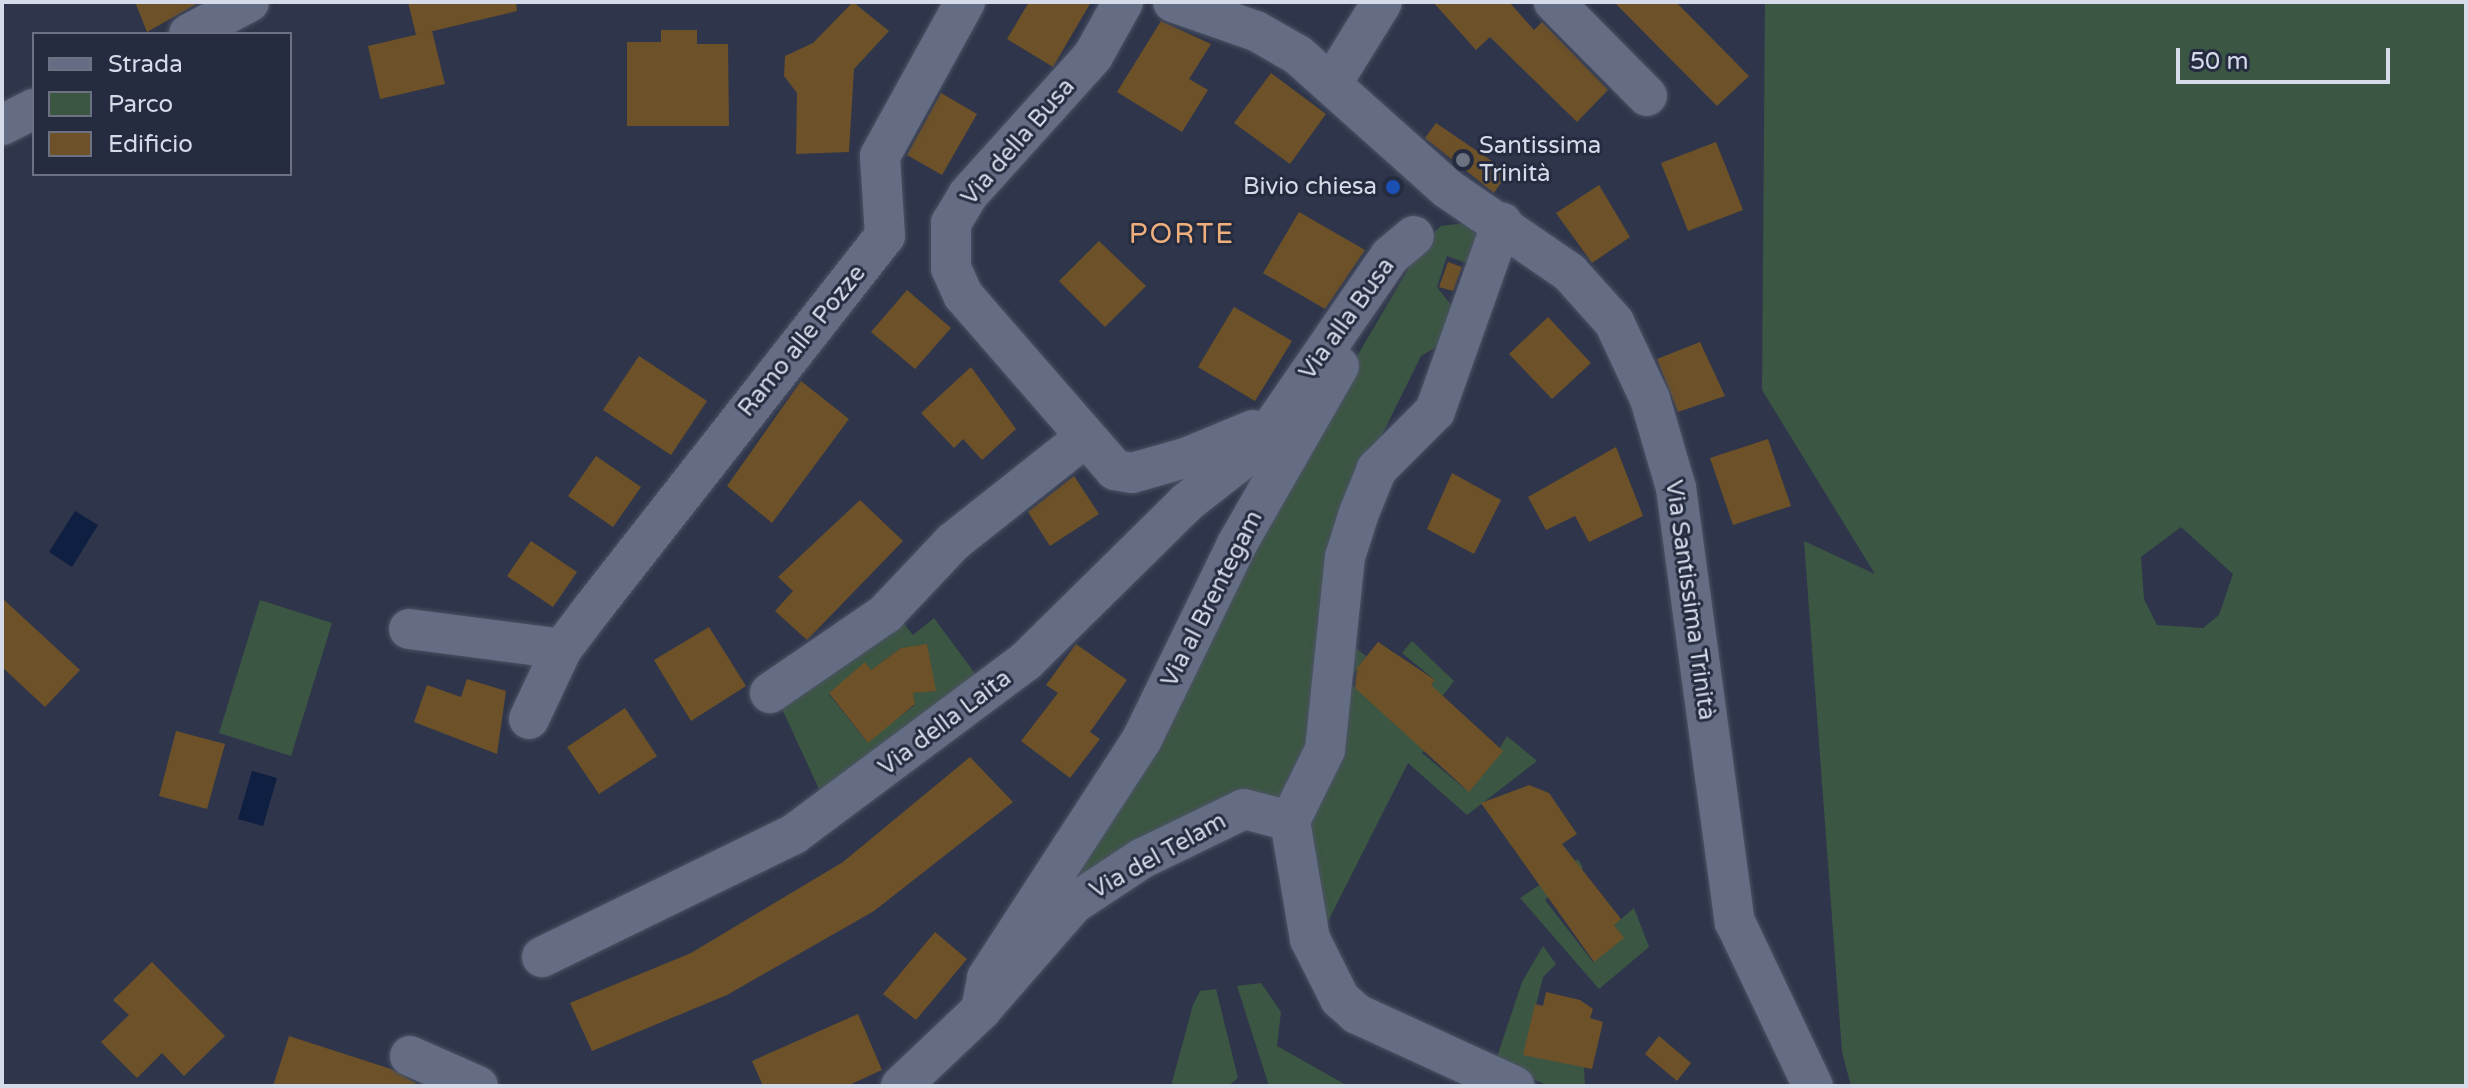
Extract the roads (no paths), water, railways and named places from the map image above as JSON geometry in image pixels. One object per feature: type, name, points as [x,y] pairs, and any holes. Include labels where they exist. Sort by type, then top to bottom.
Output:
[{"type":"street","points":[[193,32],[249,2]]},
{"type":"street","name":"Ramo alle Pozze","points":[[529,719],[562,649],[885,236],[880,156],[965,2]]},
{"type":"street","name":"Via della Busa","points":[[1123,2],[1093,56],[968,195],[946,247],[963,295],[1084,438],[1115,470],[1132,473],[1248,434],[1284,405]]},
{"type":"street","name":"Via Santissima Trinità","points":[[1173,2],[1256,31],[1332,83],[1448,189],[1502,223],[1590,290],[1614,322],[1650,399],[1685,536],[1732,910],[1771,1010],[1813,1086]]},
{"type":"street","points":[[1332,83],[1382,2]]},
{"type":"street","points":[[1554,2],[1647,96]]},
{"type":"street","points":[[2,125],[32,110]]},
{"type":"street","name":"Via al Brentegam","points":[[981,1010],[987,978],[1142,739],[1237,544],[1414,236],[1448,189]]},
{"type":"street","points":[[1502,223],[1435,411],[1377,469],[1359,513],[1345,557],[1325,750],[1290,821],[1310,939],[1340,999],[1357,1014],[1514,1086]]},
{"type":"street","name":"Via alla Busa","points":[[1284,405],[1390,256],[1414,236]]},
{"type":"street","name":"Via della Laita","points":[[542,957],[838,806],[1026,661],[1186,503],[1259,446],[1284,405]]},
{"type":"street","points":[[770,693],[885,614],[953,542],[1084,438]]},
{"type":"street","points":[[409,629],[562,649]]},
{"type":"street","name":"Via del Telam","points":[[981,1010],[1073,904],[1141,859],[1244,809],[1290,821]]},
{"type":"street","points":[[901,1086],[981,1010]]},
{"type":"street","points":[[410,1056],[478,1086]]},
{"type":"water","points":[[75,511],[98,525],[72,567],[49,552]]},
{"type":"water","points":[[252,771],[277,778],[263,826],[238,819]]},
{"type":"place","name":"Santissima Trinità","points":[[1463,160]]},
{"type":"place","name":"Bivio chiesa","points":[[1393,187]]},
{"type":"district","name":"PORTE","points":[[1182,234]]}]
